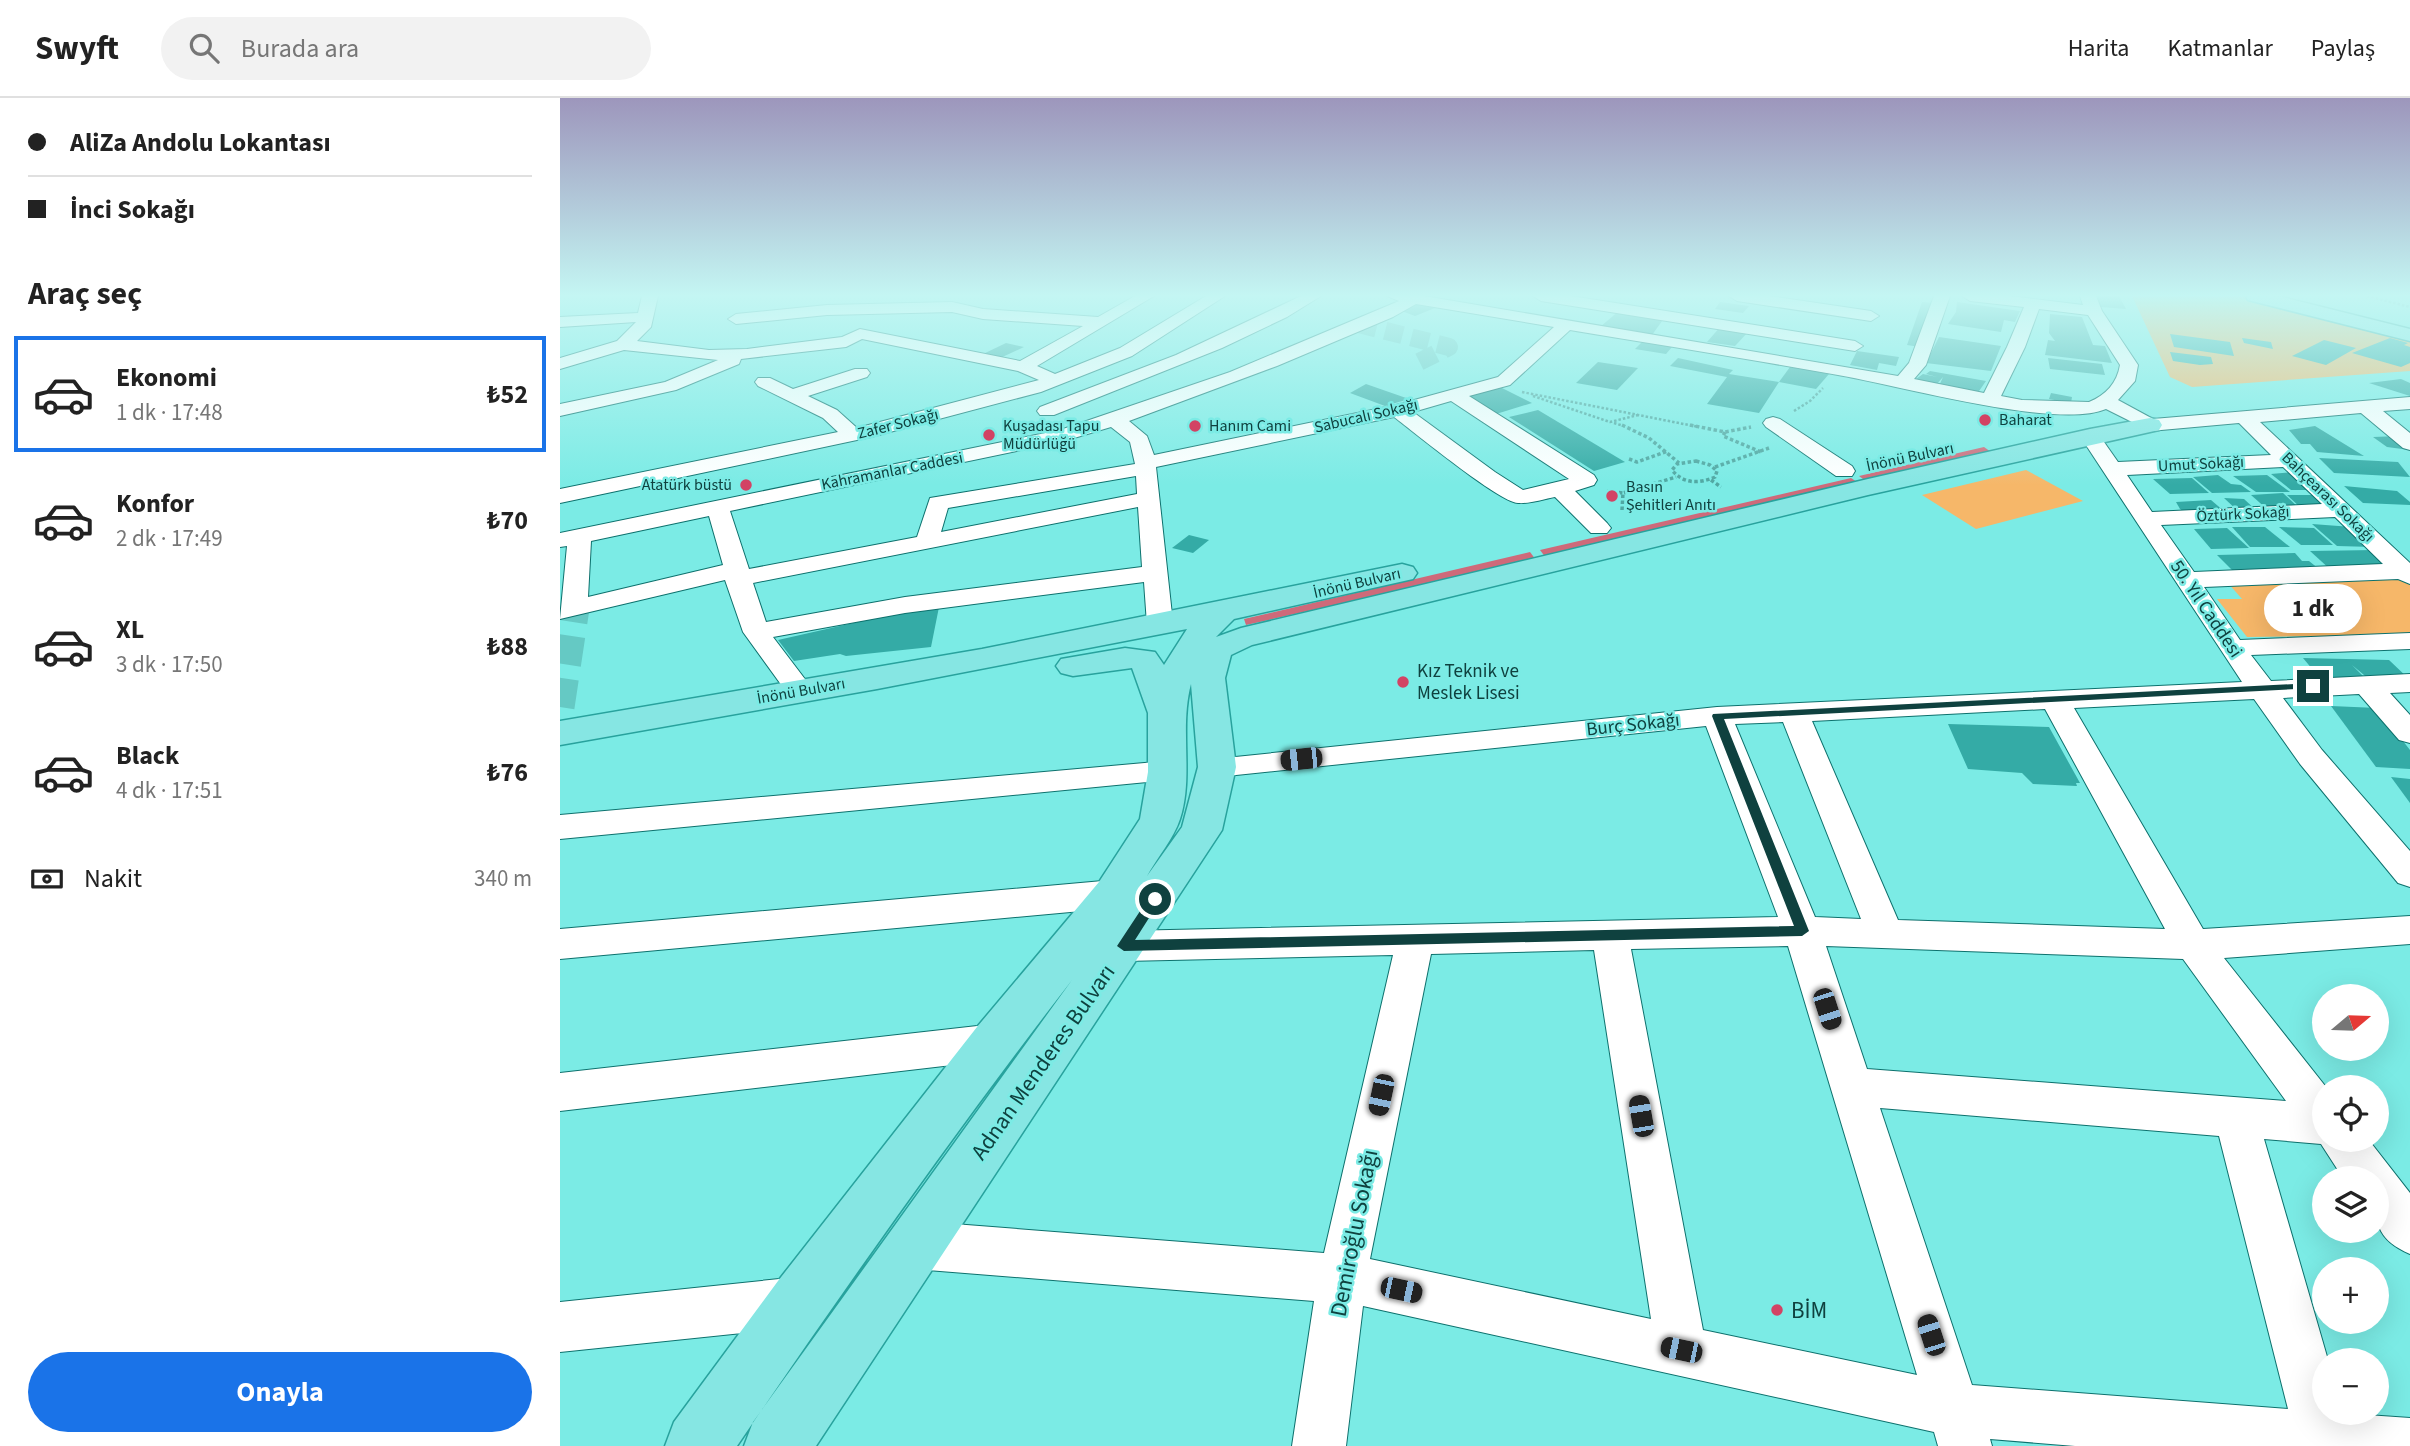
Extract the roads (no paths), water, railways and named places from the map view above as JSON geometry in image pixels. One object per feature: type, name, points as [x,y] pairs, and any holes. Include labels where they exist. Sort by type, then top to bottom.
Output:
[{"type":"main road","name":"İnönü Bulvarı","points":[[560,733],[1252,606],[1611,519],[2051,425],[2076,422],[2150,425]]},
{"type":"main road","name":"İnönü Bulvarı","points":[[1218,648],[1241,638],[2090,436],[2150,425]]},
{"type":"main road","name":"Adnan Menderes Bulvarı","points":[[698,1446],[799,1302],[995,1042],[1114,894],[1160,820],[1167,772],[1166,713],[1180,662],[1200,634],[1223,615],[1252,606]]},
{"type":"main road","name":"Adnan Menderes Bulvarı","points":[[777,1446],[1202,830],[1217,767],[1208,678],[1211,659],[1218,648]]},
{"type":"main road","name":"İnönü Bulvarı","points":[[560,753],[1125,658]]},
{"type":"main road","name":"Adnan Menderes Bulvarı","points":[[1125,658],[1143,659],[1149,667],[1166,713]]},
{"type":"street","points":[[560,364],[577,359]]},
{"type":"street","points":[[560,410],[670,386],[735,359]]},
{"type":"street","points":[[991,359],[1023,366],[1055,380]]},
{"type":"street","points":[[1023,366],[1036,359]]},
{"type":"street","name":"Zafer Sokağı","points":[[560,496],[853,435],[1034,388],[1108,359]]},
{"type":"street","points":[[1047,411],[1142,377],[1183,359]]},
{"type":"street","name":"Kahramanlar Caddesi","points":[[569,538],[1064,435],[1115,420],[1280,359]]},
{"type":"street","name":"Sabucalı Sokağı","points":[[927,541],[939,503],[1146,465],[1398,410],[1504,381],[1528,359]]},
{"type":"street","points":[[1773,359],[2022,406],[2054,409],[2092,408],[2107,402],[2126,381],[2129,365],[2125,359]]},
{"type":"street","points":[[1841,370],[1847,359]]},
{"type":"street","points":[[1902,382],[1919,359]]},
{"type":"street","points":[[1990,399],[2009,359]]},
{"type":"street","points":[[1917,365],[1941,369]]},
{"type":"street","points":[[794,395],[861,373]]},
{"type":"street","points":[[1977,374],[2001,377]]},
{"type":"street","points":[[764,382],[830,414],[853,435]]},
{"type":"street","points":[[1034,388],[1064,435]]},
{"type":"street","points":[[1398,410],[1487,477],[1519,497],[1560,489],[1586,480],[1454,395]]},
{"type":"street","points":[[2107,402],[2150,425]]},
{"type":"street","name":"İnönü Bulvarı","points":[[2150,425],[2410,403]]},
{"type":"street","points":[[2365,407],[2389,424],[2410,444]]},
{"type":"street","name":"Bahçearası Sokağı","points":[[2245,418],[2407,574]]},
{"type":"street","points":[[1115,420],[1140,440],[1146,465],[1160,624]]},
{"type":"street","points":[[1773,423],[1844,471]]},
{"type":"street","name":"50. Yıl Caddesi","points":[[2090,436],[2232,648],[2311,757],[2410,874]]},
{"type":"street","name":"Umut Sokağı","points":[[2111,469],[2290,460]]},
{"type":"street","points":[[1560,489],[1611,519]]},
{"type":"street","points":[[569,538],[567,609],[736,574],[927,541],[1149,498]]},
{"type":"street","points":[[717,506],[756,632],[800,691]]},
{"type":"street","name":"Öztürk Sokağı","points":[[2144,519],[2342,510]]},
{"type":"street","points":[[756,632],[905,605],[1156,573]]},
{"type":"street","points":[[2186,580],[2407,574]]},
{"type":"street","points":[[2232,648],[2410,641]]},
{"type":"street","name":"Burç Sokağı","points":[[1217,767],[1717,716],[2410,683]]},
{"type":"street","points":[[2366,684],[2410,733]]},
{"type":"street","points":[[2054,699],[2193,945],[2312,1102]]},
{"type":"street","points":[[1794,712],[1886,934]]},
{"type":"street","points":[[1717,716],[1802,931],[1960,1428]]},
{"type":"street","points":[[560,827],[1167,772]]},
{"type":"street","points":[[560,944],[1114,894]]},
{"type":"street","points":[[1124,946],[1802,931],[2193,945],[2410,930]]},
{"type":"street","points":[[1610,935],[1681,1350]]},
{"type":"street","name":"Demiroğlu Sokağı","points":[[1319,1446],[1342,1278],[1415,939]]},
{"type":"street","points":[[560,1092],[995,1042]]},
{"type":"street","points":[[1852,1087],[2312,1123]]},
{"type":"street","points":[[2235,1117],[2323,1438]]},
{"type":"street","points":[[2389,1203],[2410,1230]]},
{"type":"street","points":[[915,1245],[1342,1278],[1681,1350],[1960,1428],[2323,1438],[2410,1445]]},
{"type":"street","points":[[560,1327],[799,1302]]},
{"type":"tunnel","points":[[1413,365],[1425,359]]},
{"type":"tunnel","points":[[560,707],[575,608]]},
{"type":"place","name":"Baharat","points":[[1985,420]]},
{"type":"place","name":"Hanım Cami","points":[[1195,426]]},
{"type":"place","name":"Kuşadası Tapu Müdürlüğü","points":[[989,435]]},
{"type":"place","name":"Atatürk büstü","points":[[746,485]]},
{"type":"place","name":"Basın Şehitleri Anıtı","points":[[1612,496]]},
{"type":"place","name":"Kız Teknik ve Meslek Lisesi","points":[[1403,682]]},
{"type":"place","name":"BİM","points":[[1777,1310]]}]
